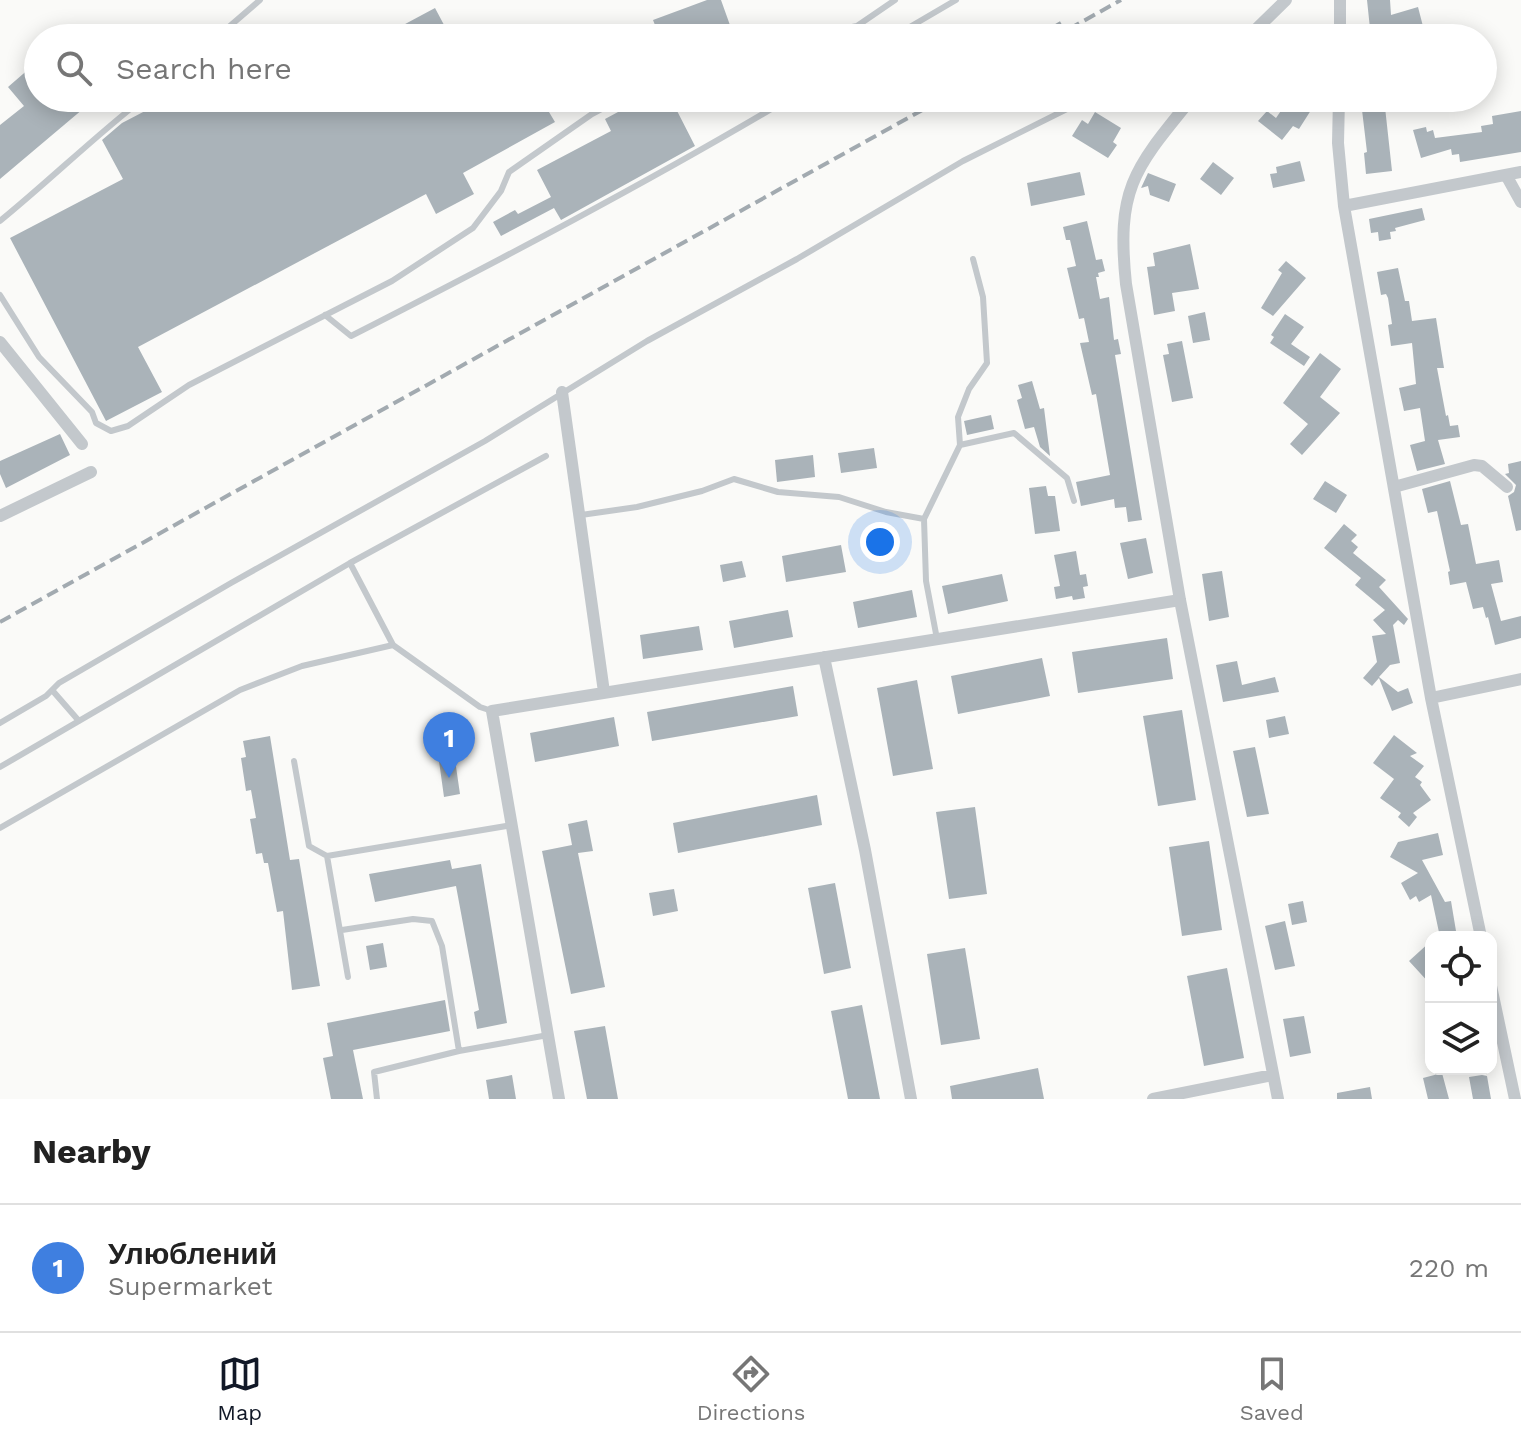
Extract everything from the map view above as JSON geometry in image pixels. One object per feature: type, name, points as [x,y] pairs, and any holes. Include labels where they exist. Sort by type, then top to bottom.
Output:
[{"type":"street","points":[[1261,24],[1286,0]]},
{"type":"street","points":[[1340,0],[1340,24]]},
{"type":"street","points":[[1181,112],[1135,173],[1124,206],[1122,244],[1126,284],[1180,600],[1278,1099]]},
{"type":"street","points":[[1339,112],[1338,143],[1344,206],[1431,698],[1480,931]]},
{"type":"street","points":[[1344,206],[1521,172]]},
{"type":"street","points":[[1506,175],[1521,202]]},
{"type":"street","points":[[0,342],[82,444]]},
{"type":"street","points":[[562,392],[604,692]]},
{"type":"street","points":[[1394,487],[1474,465],[1482,466],[1507,487]]},
{"type":"street","points":[[0,516],[91,472]]},
{"type":"street","points":[[559,1099],[492,711],[1180,600]]},
{"type":"street","points":[[824,657],[865,850],[911,1099]]},
{"type":"street","points":[[1431,698],[1521,679]]},
{"type":"street","points":[[1495,1003],[1515,1099]]},
{"type":"street","points":[[1153,1099],[1273,1075]]},
{"type":"lane","points":[[232,24],[260,0]]},
{"type":"lane","points":[[915,24],[956,0]]},
{"type":"lane","points":[[860,24],[892,1]]},
{"type":"lane","points":[[0,221],[126,112]]},
{"type":"lane","points":[[0,295],[39,357],[92,412],[96,423],[111,431],[128,426],[189,385],[392,281],[473,228],[501,191],[509,172],[596,112]]},
{"type":"lane","points":[[325,315],[351,336],[504,258],[766,112]]},
{"type":"lane","points":[[0,723],[59,683],[485,441],[647,341],[797,259],[963,161],[1061,112]]},
{"type":"lane","points":[[937,639],[926,581],[924,519],[960,445],[958,417],[969,389],[987,363],[983,297],[973,259]]},
{"type":"lane","points":[[960,445],[1014,433],[1067,478],[1074,501]]},
{"type":"lane","points":[[0,767],[350,563],[546,456]]},
{"type":"lane","points":[[581,515],[637,507],[702,491],[734,479],[778,492],[839,497],[886,512],[924,519]]},
{"type":"lane","points":[[350,563],[393,645],[480,707],[492,711]]},
{"type":"lane","points":[[0,828],[240,690],[302,666],[393,645]]},
{"type":"lane","points":[[52,690],[79,721]]},
{"type":"lane","points":[[294,761],[309,846],[327,856],[512,825]]},
{"type":"lane","points":[[327,856],[348,977]]},
{"type":"lane","points":[[342,930],[413,919],[432,921],[442,946],[459,1051]]},
{"type":"lane","points":[[377,1099],[374,1072],[459,1051],[548,1035]]},
{"type":"building","points":[[707,0],[721,0],[730,24],[655,24],[653,20]]},
{"type":"building","points":[[1367,0],[1390,0],[1391,15],[1418,7],[1422,24],[1370,24]]},
{"type":"building","points":[[435,8],[444,24],[405,24]]},
{"type":"building","points":[[24,73],[24,106],[8,87]]},
{"type":"building","points":[[24,106],[24,112],[79,112],[0,179],[0,125]]},
{"type":"building","points":[[1521,111],[1521,152],[1460,162],[1459,154],[1452,155],[1451,149],[1421,158],[1413,130],[1426,127],[1427,132],[1433,130],[1435,138],[1482,132],[1481,126],[1493,124],[1492,116]]},
{"type":"building","points":[[143,112],[549,112],[555,122],[463,173],[474,194],[436,214],[426,194],[138,347],[162,392],[106,421],[10,238],[123,179],[102,140],[122,123]]},
{"type":"building","points":[[618,112],[678,112],[695,146],[561,220],[554,208],[501,236],[493,222],[515,210],[518,214],[551,197],[537,170],[611,131],[605,119]]},
{"type":"building","points":[[1095,112],[1121,128],[1113,142],[1117,145],[1108,158],[1072,136],[1082,120],[1088,124]]},
{"type":"building","points":[[1266,112],[1276,118],[1280,112],[1310,112],[1299,129],[1293,126],[1282,140],[1258,121]]},
{"type":"building","points":[[1362,112],[1386,112],[1392,171],[1366,174],[1364,153],[1367,152]]},
{"type":"building","points":[[1300,161],[1305,181],[1273,188],[1270,174],[1277,173],[1276,167]]},
{"type":"building","points":[[1213,162],[1234,178],[1221,195],[1200,179]]},
{"type":"building","points":[[1080,172],[1085,195],[1031,206],[1027,183]]},
{"type":"building","points":[[1148,173],[1176,184],[1169,202],[1150,195],[1148,186],[1141,188]]},
{"type":"building","points":[[1422,208],[1425,220],[1395,228],[1396,231],[1390,232],[1391,239],[1379,241],[1378,232],[1371,233],[1369,219]]},
{"type":"building","points":[[1087,221],[1096,260],[1102,259],[1105,271],[1096,277],[1100,299],[1109,297],[1114,340],[1118,339],[1121,354],[1115,355],[1142,520],[1128,522],[1126,507],[1115,508],[1114,499],[1081,506],[1076,482],[1110,475],[1096,394],[1092,395],[1080,343],[1089,342],[1084,318],[1079,319],[1067,268],[1076,266],[1070,240],[1066,240],[1063,227]]},
{"type":"building","points":[[1190,244],[1199,289],[1172,293],[1175,311],[1154,315],[1147,267],[1155,266],[1153,253]]},
{"type":"building","points":[[1286,261],[1306,278],[1273,316],[1261,308],[1282,273],[1278,270]]},
{"type":"building","points":[[1398,268],[1412,321],[1436,318],[1444,368],[1437,368],[1446,416],[1450,426],[1458,425],[1460,437],[1438,440],[1445,464],[1417,471],[1410,445],[1425,441],[1420,408],[1404,411],[1399,388],[1416,384],[1412,343],[1391,346],[1388,298],[1386,294],[1381,295],[1377,272]]},
{"type":"building","points":[[1205,312],[1210,340],[1193,343],[1188,316]]},
{"type":"building","points":[[1285,314],[1304,327],[1291,344],[1310,357],[1304,366],[1270,343],[1274,337],[1271,335]]},
{"type":"building","points":[[1182,341],[1193,398],[1172,402],[1163,355],[1169,354],[1167,344]]},
{"type":"building","points":[[1320,353],[1341,369],[1320,397],[1340,413],[1302,455],[1290,444],[1308,424],[1283,403]]},
{"type":"building","points":[[1032,381],[1040,409],[1044,408],[1050,456],[1040,447],[1034,427],[1025,429],[1017,400],[1022,398],[1018,385]]},
{"type":"building","points":[[991,415],[994,429],[967,435],[964,421]]},
{"type":"building","points":[[60,434],[70,455],[6,488],[0,474],[0,461]]},
{"type":"building","points":[[874,448],[877,468],[841,473],[838,453]]},
{"type":"building","points":[[813,455],[815,477],[777,482],[775,460]]},
{"type":"building","points":[[1521,461],[1521,530],[1516,531],[1508,496],[1514,492],[1516,485],[1505,474],[1509,473],[1508,464]]},
{"type":"building","points":[[1325,481],[1347,495],[1336,513],[1313,499]]},
{"type":"building","points":[[1450,481],[1461,525],[1468,524],[1476,564],[1499,560],[1503,582],[1491,584],[1501,621],[1521,616],[1521,638],[1495,645],[1488,617],[1483,607],[1473,609],[1466,582],[1450,585],[1450,571],[1437,511],[1428,513],[1422,489]]},
{"type":"building","points":[[1046,486],[1048,496],[1055,496],[1060,531],[1035,534],[1029,488]]},
{"type":"building","points":[[1344,524],[1357,535],[1351,541],[1358,547],[1353,553],[1386,580],[1379,587],[1408,619],[1404,625],[1398,620],[1393,625],[1400,663],[1390,665],[1379,677],[1398,692],[1408,688],[1413,703],[1392,711],[1379,678],[1372,686],[1363,678],[1377,662],[1372,636],[1386,634],[1373,620],[1385,610],[1355,585],[1361,578],[1324,548]]},
{"type":"building","points":[[1146,538],[1153,573],[1128,579],[1120,543]]},
{"type":"building","points":[[841,545],[846,572],[786,582],[782,556]]},
{"type":"building","points":[[1076,551],[1080,575],[1086,574],[1088,586],[1083,587],[1085,598],[1073,600],[1072,596],[1056,599],[1054,587],[1060,586],[1054,555]]},
{"type":"building","points":[[742,561],[746,577],[723,582],[720,565]]},
{"type":"building","points":[[1222,571],[1229,617],[1209,621],[1202,574]]},
{"type":"building","points":[[1002,574],[1008,601],[948,614],[942,586]]},
{"type":"building","points":[[912,590],[917,617],[858,628],[853,602]]},
{"type":"building","points":[[788,610],[793,637],[734,648],[729,621]]},
{"type":"building","points":[[699,626],[703,650],[643,659],[640,635]]},
{"type":"building","points":[[1167,638],[1173,679],[1078,693],[1072,652]]},
{"type":"building","points":[[1042,658],[1050,696],[958,714],[951,676]]},
{"type":"building","points":[[1237,661],[1242,685],[1275,677],[1279,692],[1223,702],[1216,665]]},
{"type":"building","points":[[917,680],[933,769],[893,776],[877,688]]},
{"type":"building","points":[[793,686],[798,716],[652,741],[647,712]]},
{"type":"building","points":[[1182,710],[1196,800],[1158,806],[1143,716]]},
{"type":"building","points":[[1285,716],[1289,734],[1269,738],[1266,720]]},
{"type":"building","points":[[614,717],[619,746],[535,762],[530,733]]},
{"type":"building","points":[[1394,735],[1417,753],[1410,756],[1424,766],[1415,777],[1422,782],[1420,785],[1431,800],[1413,813],[1417,817],[1409,827],[1398,817],[1401,813],[1380,798],[1394,779],[1373,763]]},
{"type":"building","points":[[270,736],[290,860],[299,859],[320,986],[292,990],[283,911],[277,912],[268,863],[264,863],[262,853],[256,854],[250,819],[256,818],[251,790],[246,791],[241,758],[246,757],[243,741]]},
{"type":"building","points":[[1255,747],[1269,814],[1247,817],[1233,751]]},
{"type":"building","points":[[454,753],[460,794],[444,797],[439,761],[443,760],[442,755]]},
{"type":"building","points":[[817,795],[822,825],[678,853],[673,823]]},
{"type":"building","points":[[975,807],[987,894],[949,899],[936,812]]},
{"type":"building","points":[[587,820],[593,851],[578,853],[605,987],[571,994],[542,851],[572,845],[568,824]]},
{"type":"building","points":[[1438,833],[1443,855],[1422,860],[1445,902],[1451,901],[1456,931],[1439,931],[1431,895],[1419,902],[1416,896],[1410,900],[1401,883],[1418,873],[1390,857],[1398,842]]},
{"type":"building","points":[[1209,841],[1222,930],[1182,936],[1169,847]]},
{"type":"building","points":[[450,860],[452,869],[481,864],[507,1023],[477,1029],[474,1012],[479,1010],[456,886],[375,902],[369,874]]},
{"type":"building","points":[[835,883],[851,968],[824,974],[808,888]]},
{"type":"building","points":[[674,889],[678,911],[653,916],[649,893]]},
{"type":"building","points":[[1303,901],[1307,922],[1292,925],[1288,904]]},
{"type":"building","points":[[1285,921],[1295,966],[1275,970],[1265,926]]},
{"type":"building","points":[[383,943],[387,967],[370,970],[366,946]]},
{"type":"building","points":[[1425,946],[1425,978],[1409,961]]},
{"type":"building","points":[[965,948],[980,1039],[941,1045],[927,954]]},
{"type":"building","points":[[1227,968],[1244,1058],[1204,1066],[1187,976]]},
{"type":"building","points":[[445,1000],[450,1031],[353,1050],[363,1099],[331,1099],[323,1058],[333,1056],[327,1023]]},
{"type":"building","points":[[862,1005],[880,1099],[848,1099],[831,1011]]},
{"type":"building","points":[[1304,1016],[1311,1053],[1290,1057],[1283,1019]]},
{"type":"building","points":[[605,1026],[618,1099],[587,1099],[574,1031]]},
{"type":"building","points":[[1038,1068],[1044,1099],[952,1099],[950,1086]]},
{"type":"building","points":[[512,1075],[516,1099],[489,1099],[486,1080]]},
{"type":"building","points":[[1443,1075],[1449,1099],[1428,1099],[1423,1078]]},
{"type":"building","points":[[1487,1076],[1491,1099],[1473,1099],[1469,1077]]},
{"type":"building","points":[[1370,1087],[1372,1099],[1337,1099],[1337,1093]]},
{"type":"railway","points":[[1078,24],[1121,0]]},
{"type":"railway","points":[[0,622],[919,112]]},
{"type":"place","name":"Улюблений","points":[[449,778]]}]
